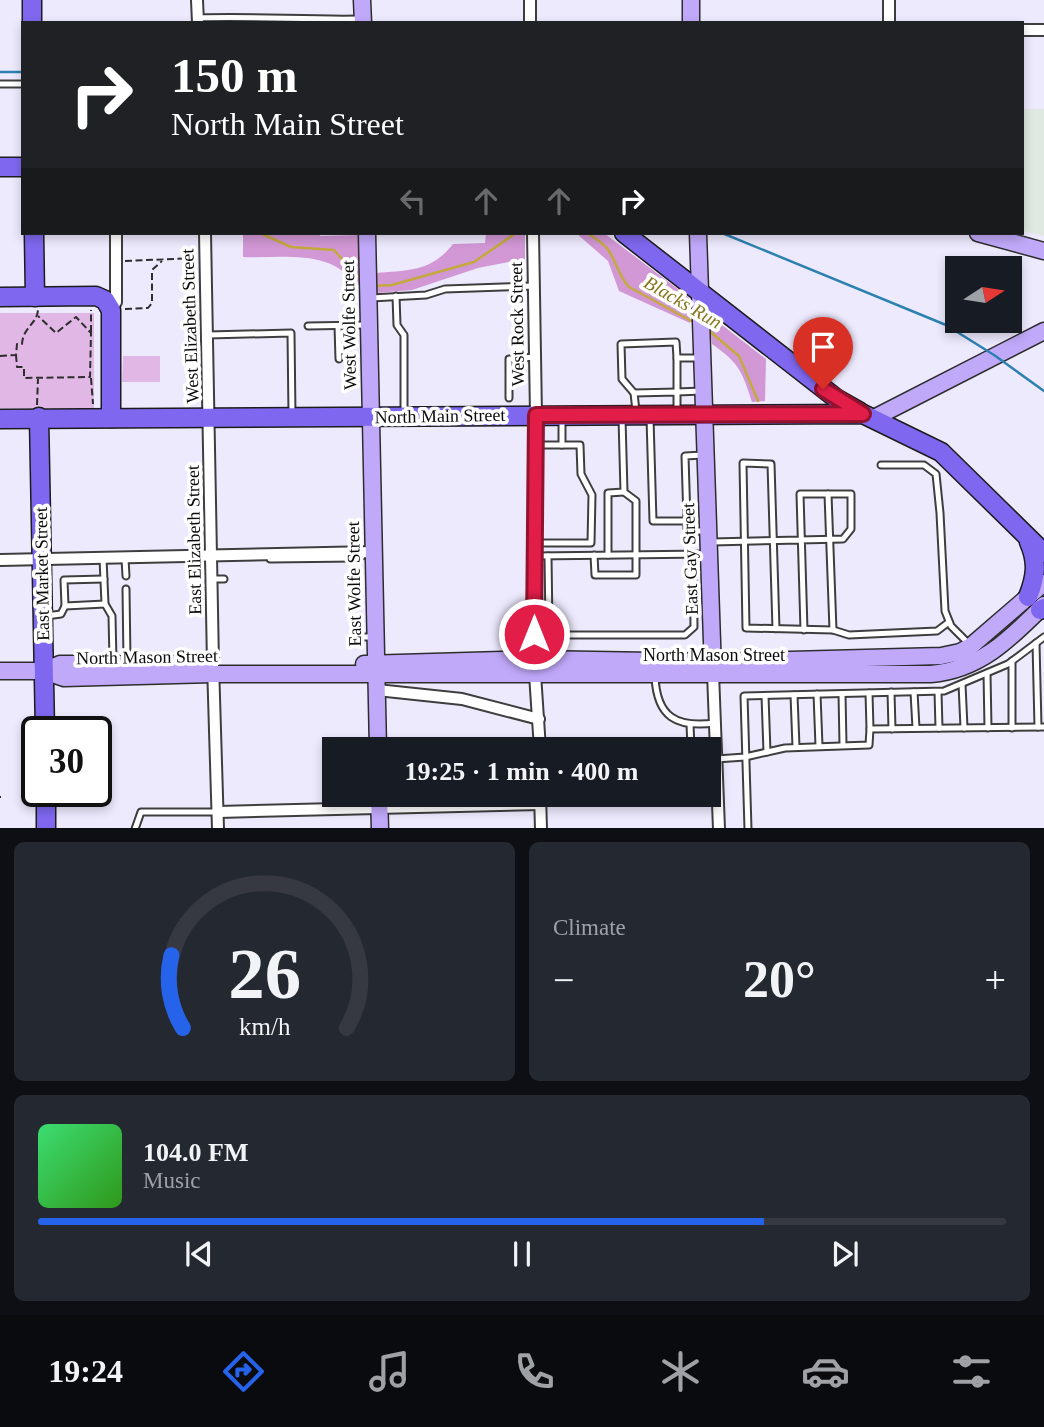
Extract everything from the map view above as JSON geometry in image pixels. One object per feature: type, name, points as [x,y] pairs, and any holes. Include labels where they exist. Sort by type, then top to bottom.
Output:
[{"type":"main road","points":[[32,0],[32,21]]},
{"type":"main road","points":[[362,0],[363,21]]},
{"type":"main road","points":[[691,0],[691,21]]},
{"type":"main road","points":[[0,167],[21,167]]},
{"type":"main road","points":[[34,235],[36,297]]},
{"type":"main road","name":"West Wolfe Street","points":[[367,235],[370,417]]},
{"type":"main road","points":[[627,235],[836,399],[868,416],[1044,331]]},
{"type":"main road","name":"East Gay Street","points":[[698,235],[713,668]]},
{"type":"main road","points":[[985,235],[1044,251]]},
{"type":"main road","points":[[0,297],[92,296],[102,298],[116,310],[111,418]]},
{"type":"main road","name":"North Main Street","points":[[0,419],[636,414],[868,416],[941,452],[1044,553]]},
{"type":"main road","name":"East Market Street","points":[[38,417],[45,716]]},
{"type":"main road","name":"East Wolfe Street","points":[[370,417],[373,552],[367,575],[369,637],[376,676],[378,737]]},
{"type":"main road","points":[[1026,535],[1036,563],[1034,583],[1039,605]]},
{"type":"main road","name":"North Mason Street","points":[[44,671],[60,664],[120,664],[376,676],[535,667],[940,673],[967,666],[990,654],[1015,634],[1039,605],[1044,583]]},
{"type":"main road","name":"North Mason Street","points":[[535,667],[654,674],[713,668],[941,656],[960,652],[1039,605]]},
{"type":"main road","name":"North Mason Street","points":[[44,671],[64,678],[213,669]]},
{"type":"main road","points":[[0,671],[44,671]]},
{"type":"main road","points":[[46,807],[46,828]]},
{"type":"main road","points":[[379,807],[380,828]]},
{"type":"street","points":[[197,0],[198,20]]},
{"type":"street","points":[[530,0],[530,21]]},
{"type":"street","points":[[889,0],[889,21]]},
{"type":"street","points":[[1024,30],[1044,30]]},
{"type":"street","points":[[116,235],[116,310]]},
{"type":"street","name":"West Elizabeth Street","points":[[205,235],[209,418]]},
{"type":"street","name":"West Rock Street","points":[[533,235],[536,357],[535,667],[540,737]]},
{"type":"street","name":"East Elizabeth Street","points":[[209,418],[217,555],[212,579],[218,607],[218,637],[213,669],[218,828]]},
{"type":"street","points":[[0,559],[103,557],[125,562],[217,555],[373,552]]},
{"type":"street","name":"East Gay Street","points":[[713,668],[715,737]]},
{"type":"street","name":"North Mason Street","points":[[376,676],[539,719]]},
{"type":"street","points":[[218,812],[322,805]]},
{"type":"street","points":[[540,807],[541,828]]},
{"type":"street","name":"East Gay Street","points":[[718,807],[719,828]]},
{"type":"lane","points":[[198,20],[251,16],[363,21]]},
{"type":"lane","points":[[0,84],[21,85]]},
{"type":"lane","points":[[368,293],[426,295],[445,289],[534,286]]},
{"type":"lane","points":[[396,296],[397,325],[404,335],[404,417]]},
{"type":"lane","points":[[308,326],[369,325]]},
{"type":"lane","points":[[338,326],[340,359]]},
{"type":"lane","points":[[208,335],[291,333],[292,418]]},
{"type":"lane","points":[[677,414],[676,342],[621,344],[622,379],[634,393],[653,522],[687,521]]},
{"type":"lane","points":[[509,398],[509,359],[536,357]]},
{"type":"lane","points":[[677,358],[703,358]]},
{"type":"lane","points":[[634,393],[705,391]]},
{"type":"lane","points":[[624,492],[636,414]]},
{"type":"lane","points":[[562,415],[562,445]]},
{"type":"lane","points":[[535,543],[591,543],[592,495],[581,474],[580,445],[536,445]]},
{"type":"lane","points":[[707,455],[685,456],[687,531],[710,542],[774,541],[802,540],[830,539],[843,539],[850,531],[850,494],[800,494],[802,540],[804,630]]},
{"type":"lane","points":[[776,629],[771,464],[743,463],[746,628],[804,630],[833,630],[849,635],[937,632],[949,622]]},
{"type":"lane","points":[[881,465],[923,466],[936,474],[944,602],[949,622],[971,646]]},
{"type":"lane","points":[[594,555],[595,575],[636,575],[636,500],[624,492],[608,493],[608,555]]},
{"type":"lane","points":[[828,494],[833,630]]},
{"type":"lane","points":[[534,556],[693,554],[710,542]]},
{"type":"lane","points":[[548,556],[549,627],[555,635],[685,635],[694,627],[693,554]]},
{"type":"lane","points":[[103,557],[104,604],[112,616],[120,664]]},
{"type":"lane","points":[[125,562],[129,571],[127,576]]},
{"type":"lane","points":[[43,616],[61,614],[65,606],[64,580],[104,579]]},
{"type":"lane","points":[[212,579],[224,579]]},
{"type":"lane","points":[[120,664],[128,589]]},
{"type":"lane","points":[[65,606],[104,604]]},
{"type":"lane","points":[[748,828],[744,696],[938,692],[1012,661],[1044,636]]},
{"type":"lane","points":[[870,729],[1041,727],[1036,643]]},
{"type":"lane","points":[[1012,661],[1013,727]]},
{"type":"lane","points":[[987,673],[988,728]]},
{"type":"lane","points":[[654,674],[655,692],[667,715],[690,724],[715,723]]},
{"type":"lane","points":[[962,684],[964,728]]},
{"type":"lane","points":[[891,692],[892,729]]},
{"type":"lane","points":[[914,692],[916,728]]},
{"type":"lane","points":[[938,692],[939,728]]},
{"type":"lane","points":[[721,758],[745,757],[796,747],[869,745],[869,693]]},
{"type":"lane","points":[[817,694],[818,746]]},
{"type":"lane","points":[[842,694],[843,745]]},
{"type":"lane","points":[[794,695],[796,747]]},
{"type":"lane","points":[[765,696],[767,752]]},
{"type":"lane","points":[[690,724],[691,737]]},
{"type":"lane","points":[[135,828],[141,811],[218,812]]},
{"type":"path","points":[[122,261],[197,258]]},
{"type":"path","points":[[116,310],[148,308],[152,303],[152,270],[162,260]]},
{"type":"path","points":[[92,296],[90,377],[94,408]]},
{"type":"path","points":[[90,377],[24,378],[24,367],[17,367],[16,344],[22,344],[23,334],[38,316],[57,332],[76,317],[91,333]]},
{"type":"path","points":[[0,356],[16,355]]},
{"type":"path","points":[[38,378],[38,417]]},
{"type":"shaded area","points":[[1024,109],[1044,109],[1044,236],[1024,231]]},
{"type":"shaded area","points":[[243,235],[360,235],[361,287],[344,272],[325,262],[295,257],[243,257]]},
{"type":"shaded area","points":[[486,235],[525,235],[525,259],[478,268],[412,290],[376,293],[376,273],[428,265],[453,244],[485,243]]},
{"type":"shaded area","points":[[578,235],[607,235],[683,293],[689,298],[690,323],[619,291],[608,261]]},
{"type":"shaded area","points":[[0,313],[94,313],[94,408],[0,408]]},
{"type":"shaded area","points":[[713,318],[766,359],[765,401],[752,402],[738,368],[712,344],[710,328]]},
{"type":"shaded area","points":[[123,356],[160,356],[160,382],[122,382]]},
{"type":"waterway","name":"Blacks Run","points":[[264,235],[291,247],[334,250],[354,273],[363,279]]},
{"type":"waterway","name":"Blacks Run","points":[[374,286],[392,285],[474,262],[513,235]]},
{"type":"waterway","name":"Blacks Run","points":[[590,235],[607,248],[629,287],[695,323]]},
{"type":"waterway","name":"Blacks Run","points":[[707,329],[739,356],[758,401]]},
{"type":"railway","points":[[0,72],[21,72]]},
{"type":"railway","points":[[727,235],[946,325],[1044,391]]},
{"type":"route","points":[[534,634],[536,415],[863,414],[823,389]]}]
